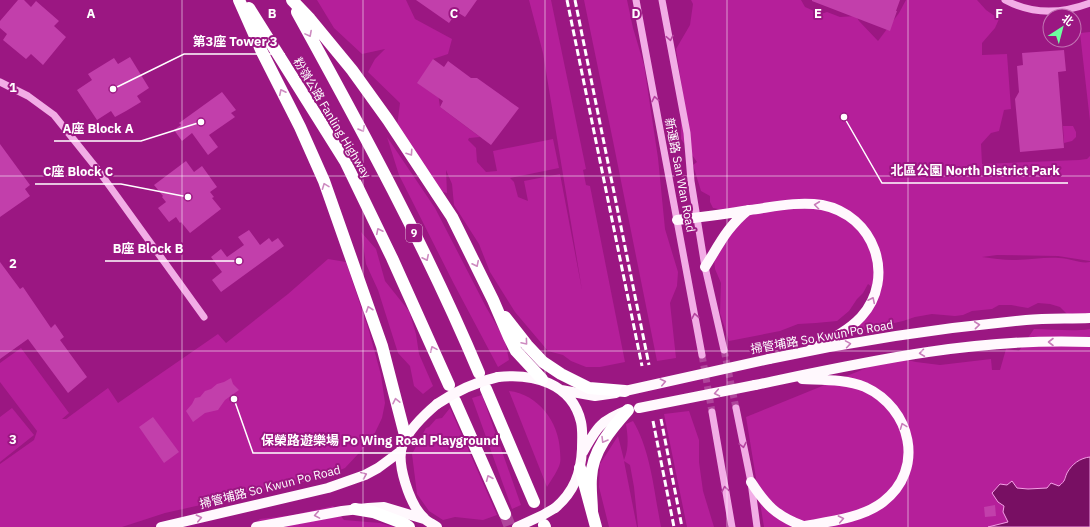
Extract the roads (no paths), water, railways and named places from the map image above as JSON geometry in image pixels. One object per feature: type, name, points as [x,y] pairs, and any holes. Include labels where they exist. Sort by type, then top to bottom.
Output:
[{"type":"highway","points":[[239,0],[262,52],[300,127],[324,181],[382,346],[406,439]]},
{"type":"highway","name":"粉嶺公路 Fanling Highway","points":[[244,0],[345,161],[392,258],[448,385]]},
{"type":"highway","points":[[291,0],[310,19],[352,70],[388,120],[452,217],[493,300],[508,337],[516,351],[542,379]]},
{"type":"highway","name":"粉嶺公路 Fanling Highway","points":[[291,0],[366,138],[465,339],[479,373]]},
{"type":"highway","points":[[493,300],[511,325],[543,362],[561,374],[589,388],[625,391]]},
{"type":"highway","points":[[486,389],[534,502]]},
{"type":"highway","points":[[455,401],[505,514]]},
{"type":"highway","points":[[592,512],[591,477],[592,467],[596,455],[603,440],[628,410]]},
{"type":"highway","points":[[580,468],[596,527]]},
{"type":"highway","points":[[355,509],[373,512],[405,524],[409,527]]},
{"type":"main road","points":[[677,220],[798,204],[830,207],[849,216],[858,223],[865,231],[877,258],[879,275],[872,302],[860,318],[853,324],[810,350]]},
{"type":"main road","points":[[706,267],[726,232],[739,217],[748,210]]},
{"type":"main road","name":"掃管埔路 So Kwun Po Road","points":[[561,390],[595,396],[625,391],[810,350],[952,328],[1027,320],[1090,318]]},
{"type":"main road","points":[[582,454],[596,429],[600,425],[616,414],[628,410],[900,356],[949,349],[1005,344],[1090,342]]},
{"type":"main road","points":[[424,519],[410,496],[403,474],[401,451],[406,439],[420,420],[437,404],[446,398],[468,386],[498,377],[521,376],[542,379],[561,390],[572,403],[581,422],[582,454],[577,480],[564,500],[555,508],[543,515],[516,527]]},
{"type":"main road","points":[[751,482],[764,501],[772,509],[781,516],[801,527],[866,512],[883,502],[902,480],[907,462],[908,444],[898,416],[889,403],[875,392],[863,387],[842,382],[788,378]]},
{"type":"main road","name":"掃管埔路 So Kwun Po Road","points":[[161,527],[328,488],[365,475],[378,468],[401,451]]},
{"type":"main road","points":[[256,527],[355,509],[384,507],[424,519],[437,527]]},
{"type":"street","name":"新運路 San Wan Road","points":[[636,0],[702,355]]},
{"type":"street","name":"新運路 San Wan Road","points":[[662,0],[687,133],[691,182],[697,217],[724,350]]},
{"type":"street","points":[[1005,0],[1029,9],[1051,12],[1072,10],[1090,3]]},
{"type":"street","points":[[0,82],[28,96],[54,115],[98,170],[204,316]]},
{"type":"street","points":[[736,408],[751,482],[757,527]]},
{"type":"street","points":[[712,412],[732,527]]},
{"type":"tunnel","points":[[724,350],[736,408]]},
{"type":"tunnel","points":[[702,355],[712,412]]},
{"type":"tunnel","points":[[505,514],[510,527]]},
{"type":"railway","points":[[567,0],[642,366]]},
{"type":"railway","points":[[575,0],[649,365]]},
{"type":"railway","points":[[661,419],[682,527]]},
{"type":"railway","points":[[653,421],[674,527]]},
{"type":"place","name":"第3座 Tower 3","points":[[113,89]]},
{"type":"place","name":"北區公園 North District Park","points":[[844,117]]},
{"type":"place","name":"A座 Block A","points":[[201,122]]},
{"type":"place","name":"C座 Block C","points":[[188,197]]},
{"type":"place","name":"B座 Block B","points":[[239,261]]},
{"type":"place","name":"保榮路遊樂場 Po Wing Road Playground","points":[[234,399]]}]
